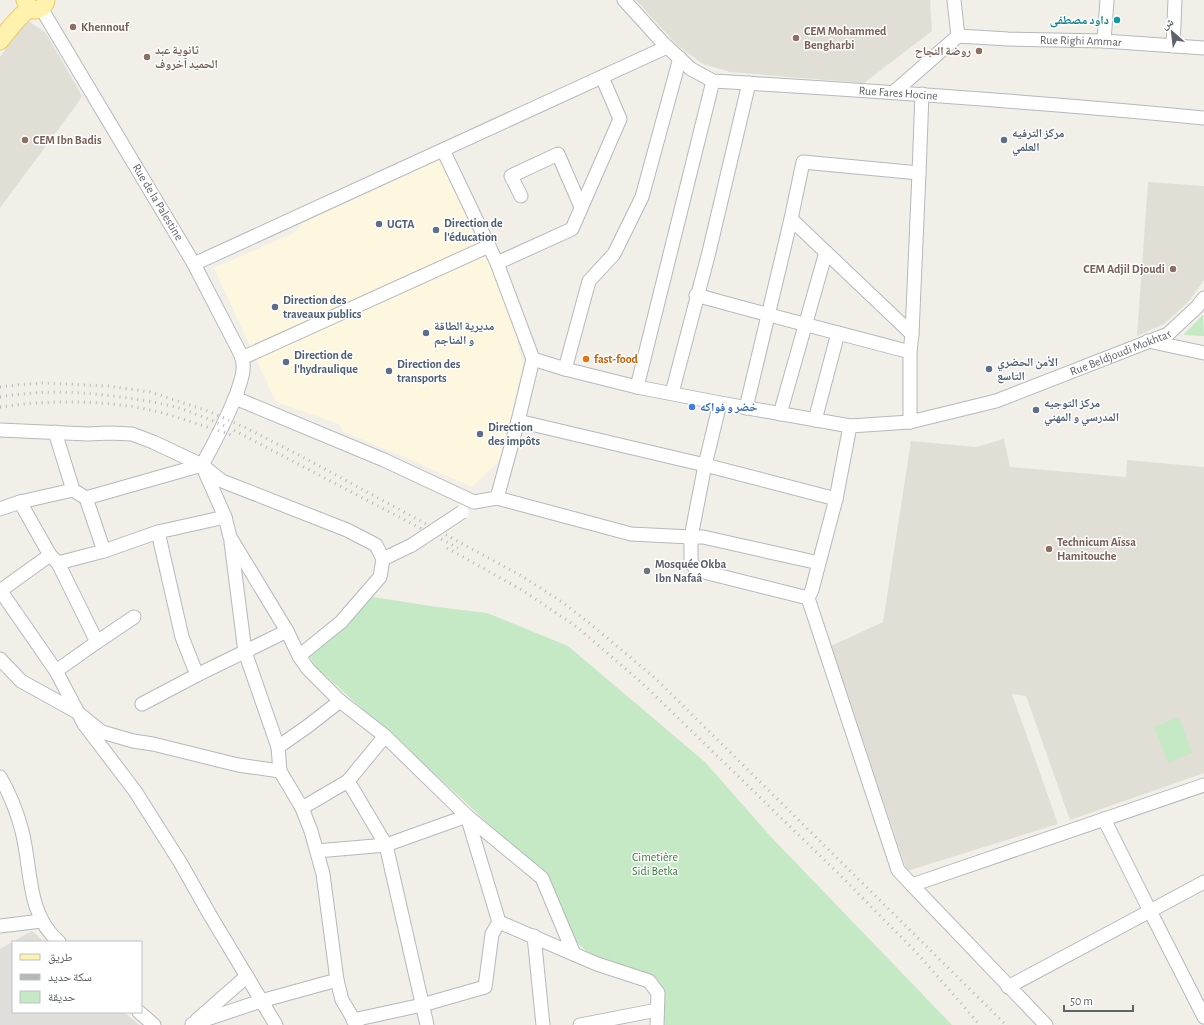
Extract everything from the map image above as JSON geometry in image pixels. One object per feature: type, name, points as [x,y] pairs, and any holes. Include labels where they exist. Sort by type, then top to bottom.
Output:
[{"type":"main road","points":[[0,24],[18,4],[34,3]]},
{"type":"main road","points":[[0,41],[21,15],[34,3]]},
{"type":"street","name":"Rue Fares Hocine","points":[[624,0],[667,47],[691,68],[713,81],[922,94],[1089,107],[1204,118]]},
{"type":"street","points":[[894,92],[958,36],[954,0]]},
{"type":"street","points":[[1104,41],[1108,0]]},
{"type":"street","points":[[1173,46],[1175,0]]},
{"type":"street","name":"Rue de la Palestine","points":[[34,3],[194,264],[242,358],[244,368],[234,401],[202,466]]},
{"type":"street","name":"Rue Righi Ammar","points":[[958,36],[1008,39],[1104,41],[1204,48]]},
{"type":"street","points":[[194,264],[667,47]]},
{"type":"street","points":[[565,369],[590,281],[614,254],[642,197],[680,58]]},
{"type":"street","points":[[497,262],[572,229],[620,119],[602,77]]},
{"type":"street","points":[[637,387],[713,81]]},
{"type":"street","points":[[672,393],[696,295],[709,252],[749,83]]},
{"type":"street","points":[[910,422],[910,352],[922,94]]},
{"type":"street","points":[[444,150],[497,262],[533,359],[518,421],[496,498]]},
{"type":"street","points":[[520,196],[511,176],[558,154],[581,207]]},
{"type":"street","points":[[746,408],[803,162],[919,173]]},
{"type":"street","points":[[791,219],[912,334]]},
{"type":"street","points":[[242,358],[489,246]]},
{"type":"street","points":[[780,414],[826,252]]},
{"type":"street","points":[[696,295],[768,316],[805,324],[910,352]]},
{"type":"street","name":"Rue Beldjoudi Mokhtar","points":[[533,359],[565,369],[637,387],[850,426],[910,422],[996,401],[1168,334],[1197,307],[1204,298]]},
{"type":"street","points":[[815,420],[838,333]]},
{"type":"street","points":[[1148,342],[1204,353]]},
{"type":"street","points":[[234,401],[384,460],[474,502]]},
{"type":"street","points":[[720,403],[705,465],[691,537],[691,561],[696,570],[808,598]]},
{"type":"street","points":[[518,421],[705,465],[836,499]]},
{"type":"street","points":[[850,426],[836,499],[812,590],[808,598],[898,870],[1008,987],[1046,1025]]},
{"type":"street","points":[[0,430],[88,434],[132,434],[153,442],[202,466],[222,481],[353,533],[376,545],[383,559],[380,577],[340,622],[299,656]]},
{"type":"street","points":[[55,432],[73,490],[86,498],[104,551]]},
{"type":"street","points":[[86,498],[202,466]]},
{"type":"street","points":[[202,466],[225,517],[230,537],[245,652],[278,747],[280,771],[302,808],[317,851],[323,874],[337,980],[342,1000],[355,1022],[485,987],[492,934],[499,922],[467,816]]},
{"type":"street","points":[[0,509],[20,502],[73,490]]},
{"type":"street","points":[[383,559],[412,545],[462,512],[474,502],[496,498],[631,534],[703,537],[819,563]]},
{"type":"street","points":[[20,502],[54,559],[97,642]]},
{"type":"street","points":[[225,517],[158,532],[104,551],[54,559],[0,591],[56,671],[84,724],[135,791],[180,862],[276,1025]]},
{"type":"street","points":[[158,532],[182,637],[197,675]]},
{"type":"street","points":[[230,537],[288,631],[299,656],[308,669],[340,701],[385,736],[467,816],[542,878],[574,954]]},
{"type":"street","points":[[56,671],[134,617]]},
{"type":"street","points":[[142,704],[197,675],[288,631]]},
{"type":"street","points":[[0,659],[21,681],[77,712],[102,732],[133,741],[152,744],[238,765],[280,771]]},
{"type":"street","points":[[278,747],[340,701]]},
{"type":"street","points":[[302,808],[348,781],[385,736]]},
{"type":"street","points":[[0,777],[11,798],[22,832],[36,908],[41,921],[58,941]]},
{"type":"street","points":[[348,781],[386,845],[427,1025]]},
{"type":"street","points":[[912,884],[1204,785]]},
{"type":"street","points":[[317,851],[386,845],[467,816]]},
{"type":"street","points":[[1104,819],[1204,1017]]},
{"type":"street","points":[[1008,987],[1204,882]]},
{"type":"street","points":[[0,926],[41,921]]},
{"type":"street","points":[[499,922],[597,964],[649,981],[658,993],[657,1025]]},
{"type":"street","points":[[534,936],[543,1025]]},
{"type":"street","points":[[192,1025],[247,976]]},
{"type":"street","points":[[192,1025],[261,1001],[337,980]]},
{"type":"street","points":[[580,1025],[657,1010]]},
{"type":"street","points":[[140,1013],[154,1025]]},
{"type":"shaded area","name":"CEM Mohammed Bengharbi","points":[[636,0],[930,0],[932,31],[864,83],[730,72],[703,64],[677,45]]},
{"type":"shaded area","name":"CEM Ibn Badis","points":[[27,20],[46,33],[82,96],[0,208],[0,57]]},
{"type":"shaded area","points":[[442,159],[480,242],[523,329],[517,344],[523,365],[500,460],[472,487],[344,432],[339,424],[276,402],[214,268],[294,233],[303,223]]},
{"type":"shaded area","name":"CEM Adjil Djoudi","points":[[1148,182],[1204,186],[1204,280],[1189,301],[1164,324],[1137,336]]},
{"type":"shaded area","name":"Technicum Aïssa Hamitouche","points":[[1004,439],[1010,467],[1126,477],[1127,460],[1204,467],[1204,773],[1070,820],[1026,696],[1012,694],[1058,824],[907,871],[831,646],[883,622],[911,441],[976,447]]},
{"type":"shaded area","points":[[32,931],[43,941],[14,941]]},
{"type":"shaded area","points":[[12,942],[12,1013],[125,1013],[139,1025],[0,1025],[0,949]]},
{"type":"green space","points":[[1203,315],[1204,336],[1184,335],[1184,334]]},
{"type":"green space","name":"Cimetière Sidi Betka","points":[[373,597],[487,613],[568,646],[705,762],[772,838],[952,1025],[662,1025],[663,992],[594,957],[571,938],[547,879],[461,798],[316,667],[308,654]]},
{"type":"green space","points":[[1179,717],[1192,753],[1168,763],[1154,727]]},
{"type":"railway","points":[[0,387],[43,383],[108,386],[150,392],[208,411],[246,428],[299,455],[520,575],[562,602],[655,678],[1006,1025]]},
{"type":"railway","points":[[0,397],[50,392],[84,393],[140,400],[179,408],[241,434],[458,548]]},
{"type":"railway","points":[[0,407],[54,402],[128,406],[167,414],[233,436]]},
{"type":"railway","points":[[447,548],[522,590],[577,627],[643,684],[839,874],[916,952],[980,1025]]},
{"type":"place","name":"داود مصطفى","points":[[1117,20]]},
{"type":"place","name":"Khennouf","points":[[73,27]]},
{"type":"place","name":"CEM Mohammed Bengharbi","points":[[796,38]]},
{"type":"place","name":"روضة النجاح","points":[[979,51]]},
{"type":"place","name":"ثانوية عبد الحميد آخروف","points":[[147,57]]},
{"type":"place","name":"CEM Ibn Badis","points":[[25,140]]},
{"type":"place","name":"مركز الترفيه العلمي","points":[[1004,140]]},
{"type":"place","name":"UGTA","points":[[379,224]]},
{"type":"place","name":"Direction de l'éducation","points":[[436,230]]},
{"type":"place","name":"CEM Adjil Djoudi","points":[[1173,269]]},
{"type":"place","name":"Direction des traveaux publics","points":[[275,307]]},
{"type":"place","name":"مديرية الطاقة و المناجم","points":[[426,333]]},
{"type":"place","name":"fast-food","points":[[586,359]]},
{"type":"place","name":"Direction de l'hydraulique","points":[[286,362]]},
{"type":"place","name":"الأمن الحضري التاسع","points":[[989,369]]},
{"type":"place","name":"Direction des transports","points":[[389,371]]},
{"type":"place","name":"خضر و فواكه","points":[[692,407]]},
{"type":"place","name":"مركز التوجيه المدرسي و المهني","points":[[1036,410]]},
{"type":"place","name":"Direction des impôts","points":[[480,434]]},
{"type":"place","name":"Technicum Aïssa Hamitouche","points":[[1049,549]]},
{"type":"place","name":"Mosquée Okba Ibn Nafaâ","points":[[647,571]]}]
